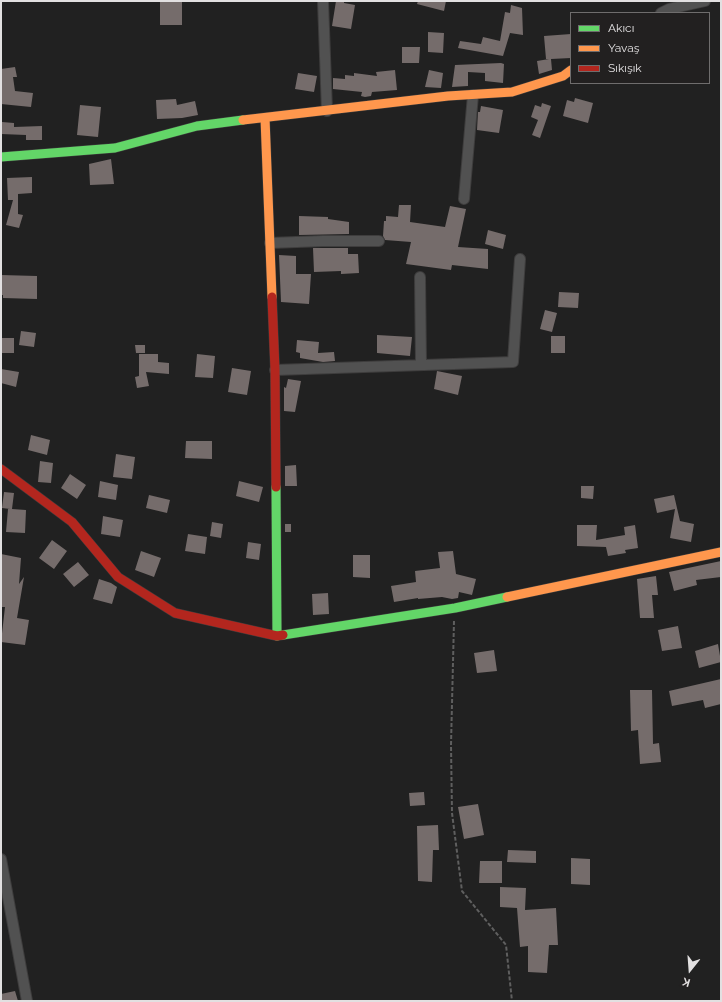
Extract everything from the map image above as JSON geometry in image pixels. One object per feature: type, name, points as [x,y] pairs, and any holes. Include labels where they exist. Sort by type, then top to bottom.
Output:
[{"type":"street","points":[[324,1],[327,111]]},
{"type":"street","points":[[663,12],[669,9],[705,1]]},
{"type":"street","points":[[1,157],[115,148],[197,126],[512,92],[564,76],[570,71]]},
{"type":"street","points":[[464,199],[474,95]]},
{"type":"street","points":[[265,118],[275,370],[277,636]]},
{"type":"street","points":[[270,243],[379,241]]},
{"type":"street","points":[[275,370],[513,362],[520,260]]},
{"type":"street","points":[[420,277],[421,365]]},
{"type":"street","points":[[1,469],[72,522],[118,577],[175,613],[277,636],[455,608],[721,552]]},
{"type":"street","points":[[1,860],[27,1001]]},
{"type":"path","points":[[455,608],[451,745],[452,814],[462,890],[506,945],[512,1001]]},
{"type":"building","points":[[160,1],[182,1],[182,25],[160,25]]},
{"type":"building","points":[[336,1],[344,1],[344,3],[355,5],[351,29],[332,26]]},
{"type":"building","points":[[418,1],[446,1],[444,11],[417,4]]},
{"type":"building","points":[[511,5],[522,8],[523,35],[510,33],[503,56],[458,48],[460,41],[481,44],[483,37],[500,41],[505,12],[510,13]]},
{"type":"building","points":[[428,32],[444,33],[443,53],[428,52]]},
{"type":"building","points":[[570,34],[570,58],[551,59],[552,70],[539,74],[537,61],[549,59],[546,59],[544,36]]},
{"type":"building","points":[[402,47],[420,47],[419,63],[402,63]]},
{"type":"building","points":[[504,64],[503,83],[485,81],[485,73],[468,72],[468,86],[452,87],[455,65]]},
{"type":"building","points":[[15,67],[17,77],[13,77],[15,91],[33,93],[31,107],[1,104],[1,69]]},
{"type":"building","points":[[395,70],[397,90],[372,92],[371,96],[365,97],[361,96],[362,92],[333,89],[333,78],[345,79],[345,75],[354,76],[354,73],[377,76],[376,72]]},
{"type":"building","points":[[429,70],[443,73],[441,88],[425,87]]},
{"type":"building","points":[[298,73],[317,76],[314,92],[295,89]]},
{"type":"building","points":[[575,98],[593,103],[588,123],[563,116],[567,100],[574,102]]},
{"type":"building","points":[[176,99],[177,105],[195,101],[198,115],[182,118],[157,119],[156,100]]},
{"type":"building","points":[[542,103],[551,106],[540,138],[532,135],[538,120],[531,117],[535,105],[541,107]]},
{"type":"building","points":[[80,105],[101,107],[98,137],[77,135]]},
{"type":"building","points":[[481,106],[503,110],[499,133],[477,130],[478,112],[480,112]]},
{"type":"building","points":[[2,122],[14,123],[14,127],[42,126],[42,140],[26,140],[26,135],[1,134]]},
{"type":"building","points":[[111,159],[114,184],[90,185],[89,164]]},
{"type":"building","points":[[32,177],[32,193],[18,194],[18,214],[23,215],[19,228],[6,225],[13,200],[8,200],[7,178]]},
{"type":"building","points":[[399,205],[411,205],[410,222],[445,227],[450,206],[466,209],[458,247],[488,249],[488,269],[452,265],[451,270],[406,264],[411,242],[385,240],[383,236],[384,221],[386,221],[386,216],[398,217]]},
{"type":"building","points":[[299,216],[328,217],[328,219],[349,222],[349,234],[299,235]]},
{"type":"building","points":[[488,230],[506,235],[503,249],[485,244]]},
{"type":"building","points":[[313,248],[348,248],[348,254],[358,254],[359,273],[341,274],[341,271],[314,272]]},
{"type":"building","points":[[279,255],[296,256],[296,274],[311,274],[309,304],[281,302]]},
{"type":"building","points":[[1,275],[37,276],[37,299],[3,298],[3,295],[1,295]]},
{"type":"building","points":[[559,292],[579,293],[578,308],[558,307]]},
{"type":"building","points":[[545,310],[557,313],[552,332],[540,329]]},
{"type":"building","points":[[21,331],[36,333],[34,347],[19,345]]},
{"type":"building","points":[[377,335],[412,337],[410,356],[377,353]]},
{"type":"building","points":[[551,336],[565,336],[565,353],[551,353]]},
{"type":"building","points":[[1,338],[14,338],[14,353],[1,353]]},
{"type":"building","points":[[297,340],[319,342],[318,353],[334,352],[335,361],[323,362],[300,358],[300,353],[296,352]]},
{"type":"building","points":[[135,345],[145,345],[145,353],[136,353]]},
{"type":"building","points":[[139,354],[158,354],[158,362],[169,363],[169,374],[146,372],[149,386],[137,388],[135,377],[139,376]]},
{"type":"building","points":[[197,354],[215,356],[213,378],[195,377]]},
{"type":"building","points":[[232,368],[251,371],[247,395],[228,392]]},
{"type":"building","points":[[1,369],[19,372],[16,387],[1,383]]},
{"type":"building","points":[[437,371],[462,376],[458,395],[434,389]]},
{"type":"building","points":[[288,379],[301,381],[295,412],[284,411],[284,387],[286,388]]},
{"type":"building","points":[[31,435],[50,440],[47,455],[28,450]]},
{"type":"building","points":[[186,441],[212,441],[212,459],[185,458]]},
{"type":"building","points":[[116,454],[135,457],[132,479],[113,477]]},
{"type":"building","points":[[40,461],[53,463],[51,483],[38,482]]},
{"type":"building","points":[[296,465],[297,486],[285,486],[285,466]]},
{"type":"building","points":[[70,474],[86,485],[77,499],[61,488]]},
{"type":"building","points":[[100,481],[118,485],[116,500],[98,497]]},
{"type":"building","points":[[239,481],[263,487],[259,502],[236,496]]},
{"type":"building","points":[[581,486],[594,486],[593,499],[581,498]]},
{"type":"building","points":[[4,492],[14,493],[12,509],[26,510],[25,533],[6,532],[8,509],[10,509],[2,508]]},
{"type":"building","points":[[149,495],[170,500],[167,513],[146,508]]},
{"type":"building","points":[[674,495],[680,521],[694,524],[691,542],[670,538],[675,509],[657,513],[654,499]]},
{"type":"building","points":[[103,516],[123,520],[120,537],[101,534]]},
{"type":"building","points":[[212,522],[223,524],[221,538],[210,536]]},
{"type":"building","points":[[285,524],[291,524],[291,532],[285,532]]},
{"type":"building","points":[[577,525],[597,525],[596,540],[625,535],[624,527],[635,525],[638,548],[625,550],[626,553],[608,556],[606,547],[577,546]]},
{"type":"building","points":[[188,534],[207,537],[205,554],[185,551]]},
{"type":"building","points":[[52,540],[67,551],[54,569],[39,558]]},
{"type":"building","points":[[248,542],[261,544],[259,560],[246,558]]},
{"type":"building","points":[[141,551],[161,558],[154,577],[135,570]]},
{"type":"building","points":[[453,551],[456,574],[476,579],[472,595],[459,592],[458,598],[452,599],[442,597],[418,598],[394,602],[391,586],[416,582],[415,571],[440,568],[438,552]]},
{"type":"building","points":[[1,554],[21,558],[19,584],[24,577],[17,618],[29,620],[25,645],[1,642],[5,607],[1,607]]},
{"type":"building","points":[[353,555],[370,555],[370,578],[353,577]]},
{"type":"building","points":[[721,561],[721,577],[696,580],[697,585],[674,591],[669,572]]},
{"type":"building","points":[[78,562],[89,575],[74,587],[63,574]]},
{"type":"building","points":[[656,576],[658,595],[652,595],[654,618],[640,618],[637,579]]},
{"type":"building","points":[[99,579],[111,583],[117,587],[112,604],[93,599]]},
{"type":"building","points":[[328,593],[329,614],[313,615],[312,594]]},
{"type":"building","points":[[678,626],[682,648],[662,651],[658,630]]},
{"type":"building","points":[[718,644],[721,662],[699,668],[695,651]]},
{"type":"building","points":[[494,650],[497,671],[477,673],[474,653]]},
{"type":"building","points":[[721,679],[721,704],[705,708],[703,700],[672,706],[669,691]]},
{"type":"building","points":[[630,690],[652,690],[653,744],[659,743],[661,762],[640,764],[638,730],[631,731]]},
{"type":"building","points":[[424,792],[425,805],[410,806],[409,793]]},
{"type":"building","points":[[478,804],[484,835],[464,839],[458,807]]},
{"type":"building","points":[[438,825],[439,850],[433,850],[432,882],[418,881],[417,826]]},
{"type":"building","points":[[508,850],[536,851],[536,863],[507,862]]},
{"type":"building","points":[[571,858],[590,859],[590,885],[571,884]]},
{"type":"building","points":[[480,861],[502,861],[502,883],[479,883]]},
{"type":"building","points":[[500,887],[526,888],[525,910],[556,908],[558,945],[549,945],[547,973],[528,972],[528,946],[520,947],[517,908],[500,907]]},
{"type":"building","points":[[15,991],[18,1001],[1,1001],[1,994]]},
{"type":"traffic: fast","points":[[1,157],[115,148],[197,126],[243,120]]},
{"type":"traffic: fast","points":[[276,487],[277,636]]},
{"type":"traffic: fast","points":[[283,635],[455,608],[507,597]]},
{"type":"traffic: slow","points":[[243,120],[448,96],[512,92],[563,76],[570,71]]},
{"type":"traffic: slow","points":[[265,118],[272,297]]},
{"type":"traffic: slow","points":[[507,597],[721,552]]},
{"type":"traffic: jam","points":[[272,297],[275,370],[276,487]]},
{"type":"traffic: jam","points":[[1,469],[72,522],[118,577],[175,613],[277,636],[283,635]]}]
